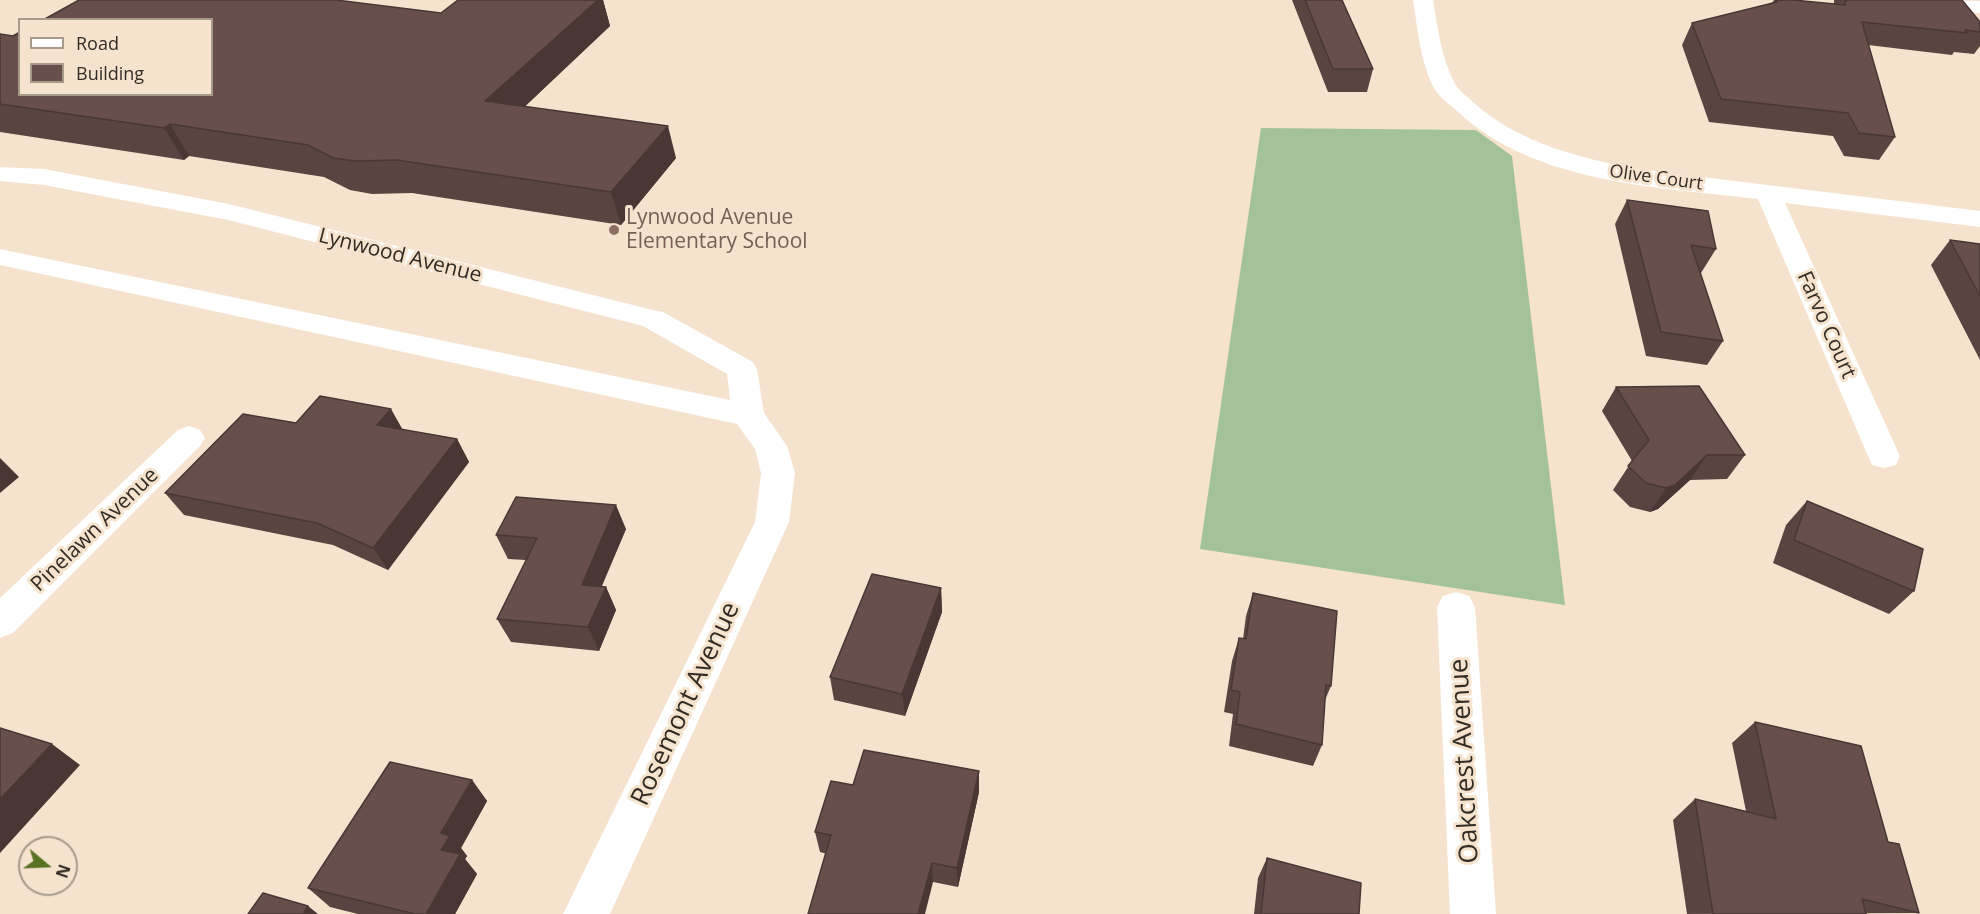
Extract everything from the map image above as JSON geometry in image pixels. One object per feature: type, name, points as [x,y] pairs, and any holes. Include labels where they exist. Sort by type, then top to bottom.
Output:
[{"type":"street","name":"Olive Court","points":[[1423,0],[1432,54],[1446,89],[1481,121],[1530,147],[1576,165],[1637,177],[1980,219]]},
{"type":"street","points":[[1911,0],[1980,7]]},
{"type":"street","name":"Lynwood Avenue","points":[[0,174],[44,177],[229,213],[653,319],[742,369],[748,415],[771,446],[778,472],[776,491]]},
{"type":"street","name":"Farvo Court","points":[[1768,193],[1884,456]]},
{"type":"street","points":[[0,257],[748,415]]},
{"type":"street","name":"Pinelawn Avenue","points":[[0,622],[189,438]]},
{"type":"street","name":"Rosemont Avenue","points":[[586,914],[772,522],[776,491]]},
{"type":"street","name":"Oakcrest Avenue","points":[[1456,607],[1473,914]]},
{"type":"green space","points":[[1261,128],[1476,130],[1512,156],[1565,605],[1200,549]]},
{"type":"building","points":[[79,0],[336,0],[441,13],[458,0],[598,0],[485,101],[668,126],[611,192],[397,160],[356,161],[333,158],[308,145],[170,124],[164,128],[0,104],[0,34],[13,36],[18,33],[18,96],[213,96],[213,18],[47,18]]},
{"type":"building","points":[[1305,0],[1342,0],[1373,69],[1333,69]]},
{"type":"building","points":[[1776,0],[1845,5],[1846,0],[1962,0],[1980,22],[1980,32],[1965,30],[1967,33],[1862,22],[1895,137],[1859,133],[1848,113],[1721,99],[1692,23],[1777,2]]},
{"type":"building","points":[[1627,200],[1708,211],[1716,249],[1691,245],[1723,341],[1661,332]]},
{"type":"building","points":[[1950,240],[1980,244],[1980,296]]},
{"type":"building","points":[[1699,386],[1745,455],[1707,455],[1675,485],[1666,488],[1646,483],[1628,466],[1649,440],[1616,387]]},
{"type":"building","points":[[320,396],[391,409],[377,425],[457,439],[373,548],[317,523],[165,493],[243,414],[296,423]]},
{"type":"building","points":[[516,497],[616,505],[582,585],[606,587],[588,627],[497,619],[537,538],[496,535]]},
{"type":"building","points":[[1807,501],[1923,549],[1914,591],[1794,540]]},
{"type":"building","points":[[872,574],[941,588],[902,694],[830,677]]},
{"type":"building","points":[[1253,593],[1337,611],[1331,686],[1326,685],[1322,745],[1236,724],[1240,692],[1231,690],[1239,638],[1246,639]]},
{"type":"building","points":[[1755,722],[1861,746],[1888,842],[1899,844],[1919,913],[1862,899],[1866,914],[1713,914],[1695,799],[1776,819]]},
{"type":"building","points":[[0,728],[52,744],[0,799]]},
{"type":"building","points":[[864,750],[979,771],[957,868],[932,863],[918,914],[808,914],[831,835],[815,832],[831,781],[853,785]]},
{"type":"building","points":[[390,762],[472,780],[441,833],[450,836],[441,850],[460,854],[426,914],[415,914],[308,888]]},
{"type":"building","points":[[1267,858],[1361,883],[1359,914],[1261,914]]},
{"type":"building","points":[[263,893],[308,906],[303,914],[248,914]]},
{"type":"place","name":"Lynwood Avenue Elementary School","points":[[614,230]]}]
